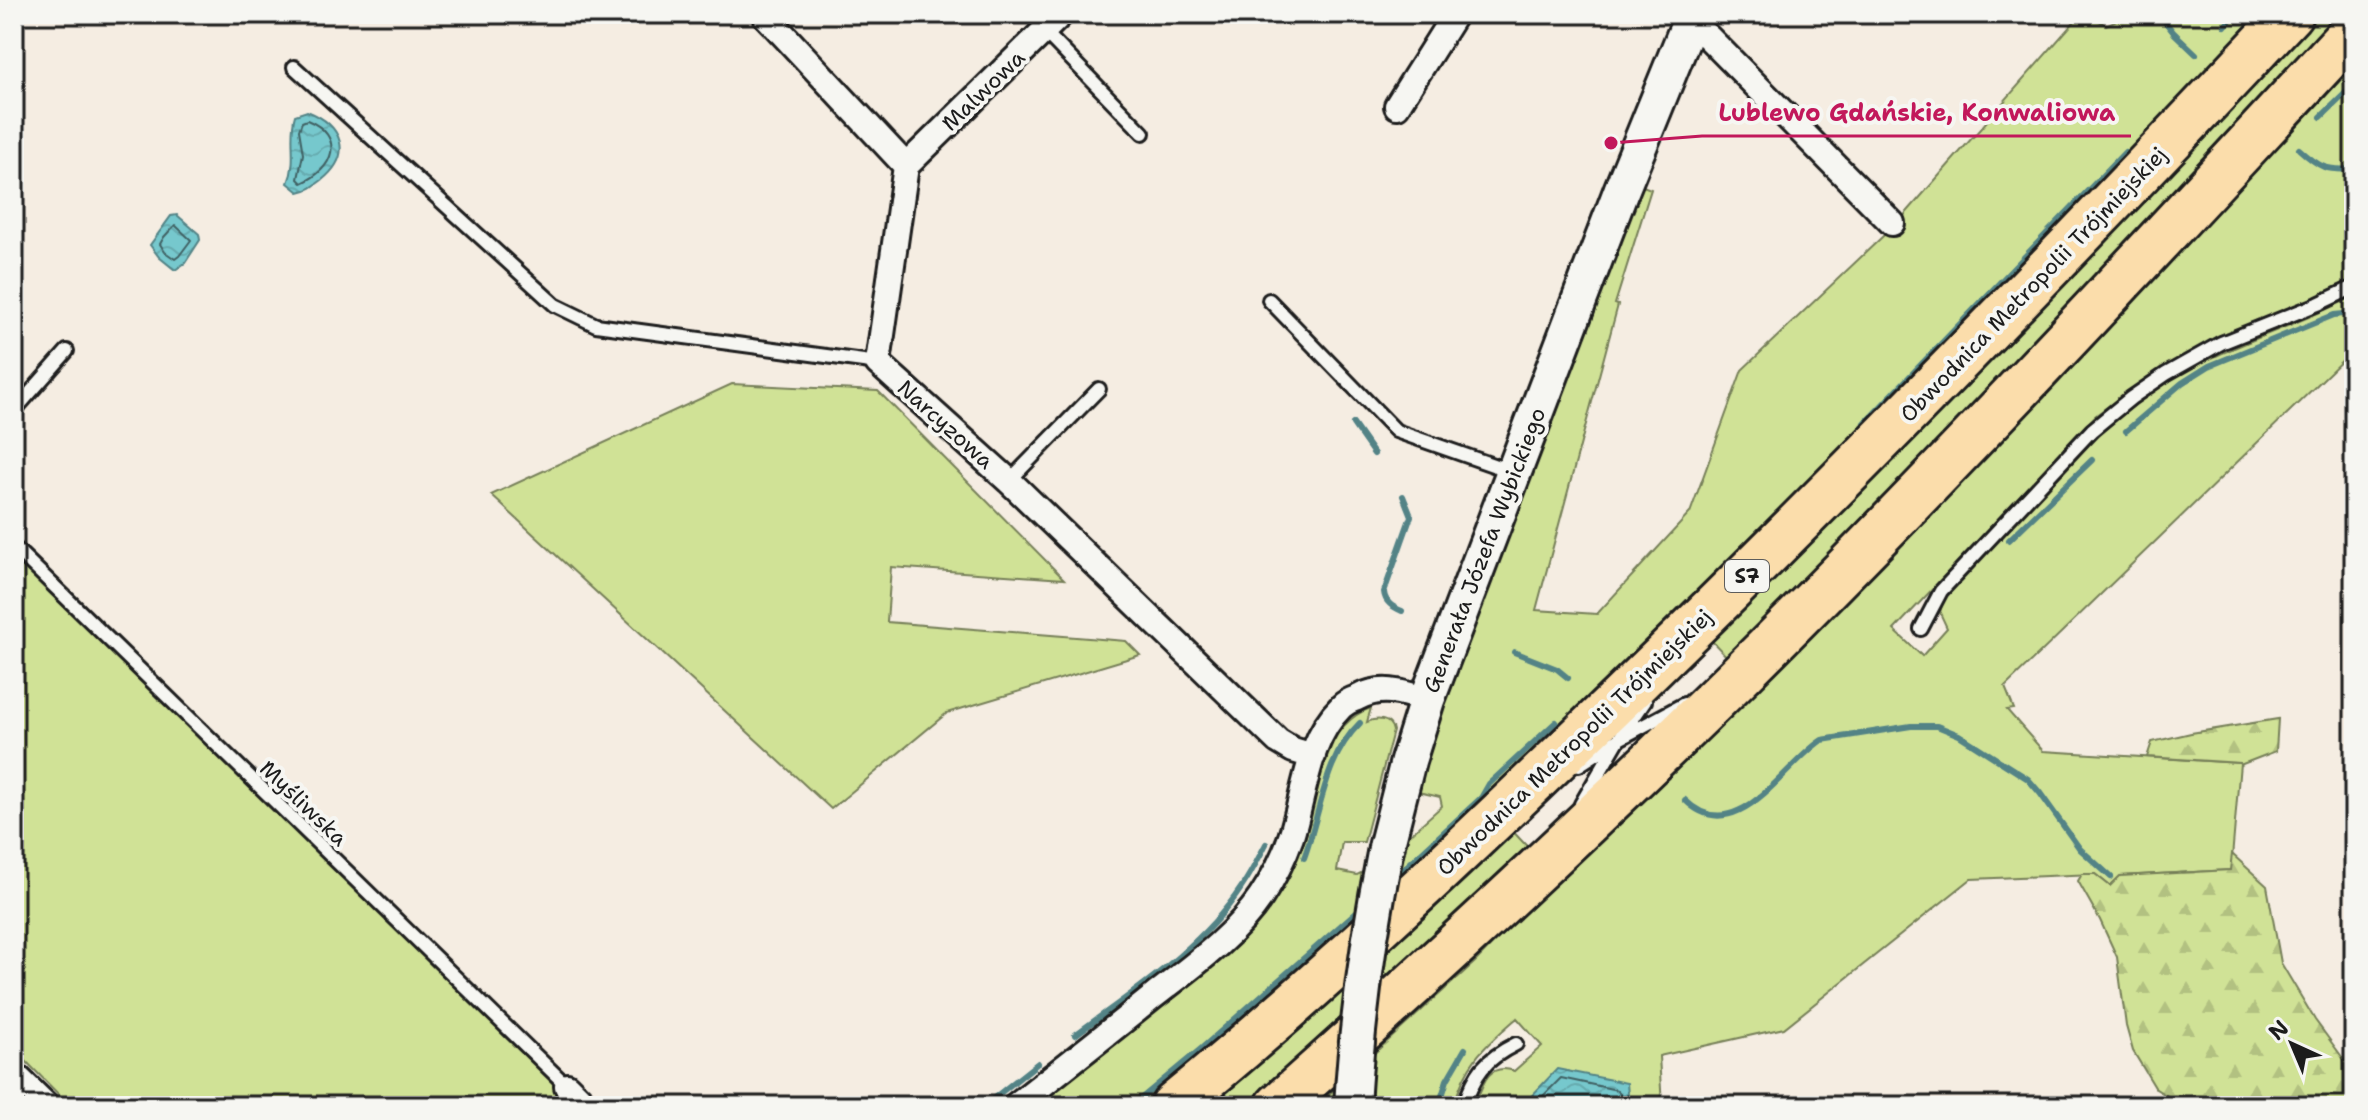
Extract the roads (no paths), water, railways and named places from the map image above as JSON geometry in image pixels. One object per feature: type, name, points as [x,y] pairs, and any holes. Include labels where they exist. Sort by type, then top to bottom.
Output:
[{"type":"highway","name":"Obwodnica Metropolii Trójmiejskiej","points":[[1173,1106],[1384,922],[1697,625],[1905,417],[2290,14]]},
{"type":"highway","points":[[1278,1106],[1545,864],[1742,672],[1925,487],[2354,30]]},
{"type":"main road","name":"Generała Józefa Wybickiego","points":[[1352,1106],[1372,915],[1408,761],[1427,700],[1688,17]]},
{"type":"street","points":[[764,14],[906,166]]},
{"type":"street","points":[[1397,106],[1455,14]]},
{"type":"street","points":[[1688,17],[1892,223]]},
{"type":"street","name":"Malwowa","points":[[906,166],[1052,22]]},
{"type":"street","name":"Narcyzowa","points":[[906,166],[878,363],[1009,481],[1268,732],[1293,750],[1313,756]]},
{"type":"street","points":[[1015,1106],[1201,959],[1244,919],[1262,896],[1284,855],[1313,756],[1325,727],[1343,705],[1370,691],[1400,691],[1427,700]]},
{"type":"street","points":[[14,1074],[47,1106]]},
{"type":"street","points":[[567,1086],[587,1106]]},
{"type":"lane","points":[[1052,22],[1143,133]]},
{"type":"lane","points":[[294,67],[555,305],[596,325],[878,363]]},
{"type":"lane","points":[[1921,629],[1941,591],[2092,430],[2131,398],[2221,343],[2354,287]]},
{"type":"lane","points":[[1269,300],[1396,431],[1513,472]]},
{"type":"lane","points":[[14,411],[67,351]]},
{"type":"lane","points":[[1009,481],[1099,389]]},
{"type":"lane","name":"Myśliwska","points":[[14,547],[567,1086]]},
{"type":"lane","points":[[1662,676],[1697,625]]},
{"type":"lane","points":[[1565,773],[1619,739],[1742,672]]},
{"type":"lane","points":[[1545,864],[1619,739],[1654,689]]},
{"type":"lane","points":[[1498,816],[1552,782]]},
{"type":"lane","points":[[1464,1106],[1472,1082],[1481,1068],[1497,1054],[1516,1044]]},
{"type":"water","points":[[307,111],[336,132],[341,150],[332,170],[322,180],[299,192],[288,183],[292,165],[293,124],[295,115]]},
{"type":"water","points":[[177,215],[199,234],[200,240],[185,263],[175,270],[150,245],[171,216]]},
{"type":"water","points":[[1557,1069],[1627,1083],[1629,1106],[1522,1106]]},
{"type":"waterway","points":[[2159,14],[2196,54]]},
{"type":"waterway","points":[[2225,26],[2235,14]]},
{"type":"waterway","points":[[2321,117],[2354,85]]},
{"type":"waterway","points":[[2299,149],[2324,167],[2354,169]]},
{"type":"waterway","points":[[1865,423],[2125,152]]},
{"type":"waterway","points":[[2126,431],[2182,383],[2209,366],[2354,309]]},
{"type":"waterway","points":[[1353,424],[1374,454]]},
{"type":"waterway","points":[[2009,540],[2092,460]]},
{"type":"waterway","points":[[1402,611],[1388,602],[1384,592],[1411,516],[1403,496]]},
{"type":"waterway","points":[[1514,652],[1557,669],[1568,678]]},
{"type":"waterway","points":[[1395,877],[1481,798],[1489,784],[1556,722]]},
{"type":"waterway","points":[[1304,858],[1338,752],[1360,723]]},
{"type":"waterway","points":[[1685,800],[1704,813],[1723,816],[1741,810],[1758,798],[1822,740],[1911,726],[1937,726],[1959,735],[2028,779],[2080,849],[2111,877]]},
{"type":"waterway","points":[[1075,1035],[1165,968],[1206,931],[1241,888],[1266,844]]},
{"type":"waterway","points":[[1132,1106],[1363,906]]},
{"type":"waterway","points":[[1439,1106],[1447,1080],[1465,1049]]},
{"type":"waterway","points":[[984,1106],[1038,1063]]},
{"type":"place","name":"Lublewo Gdańskie, Konwaliowa","points":[[1611,143]]}]
